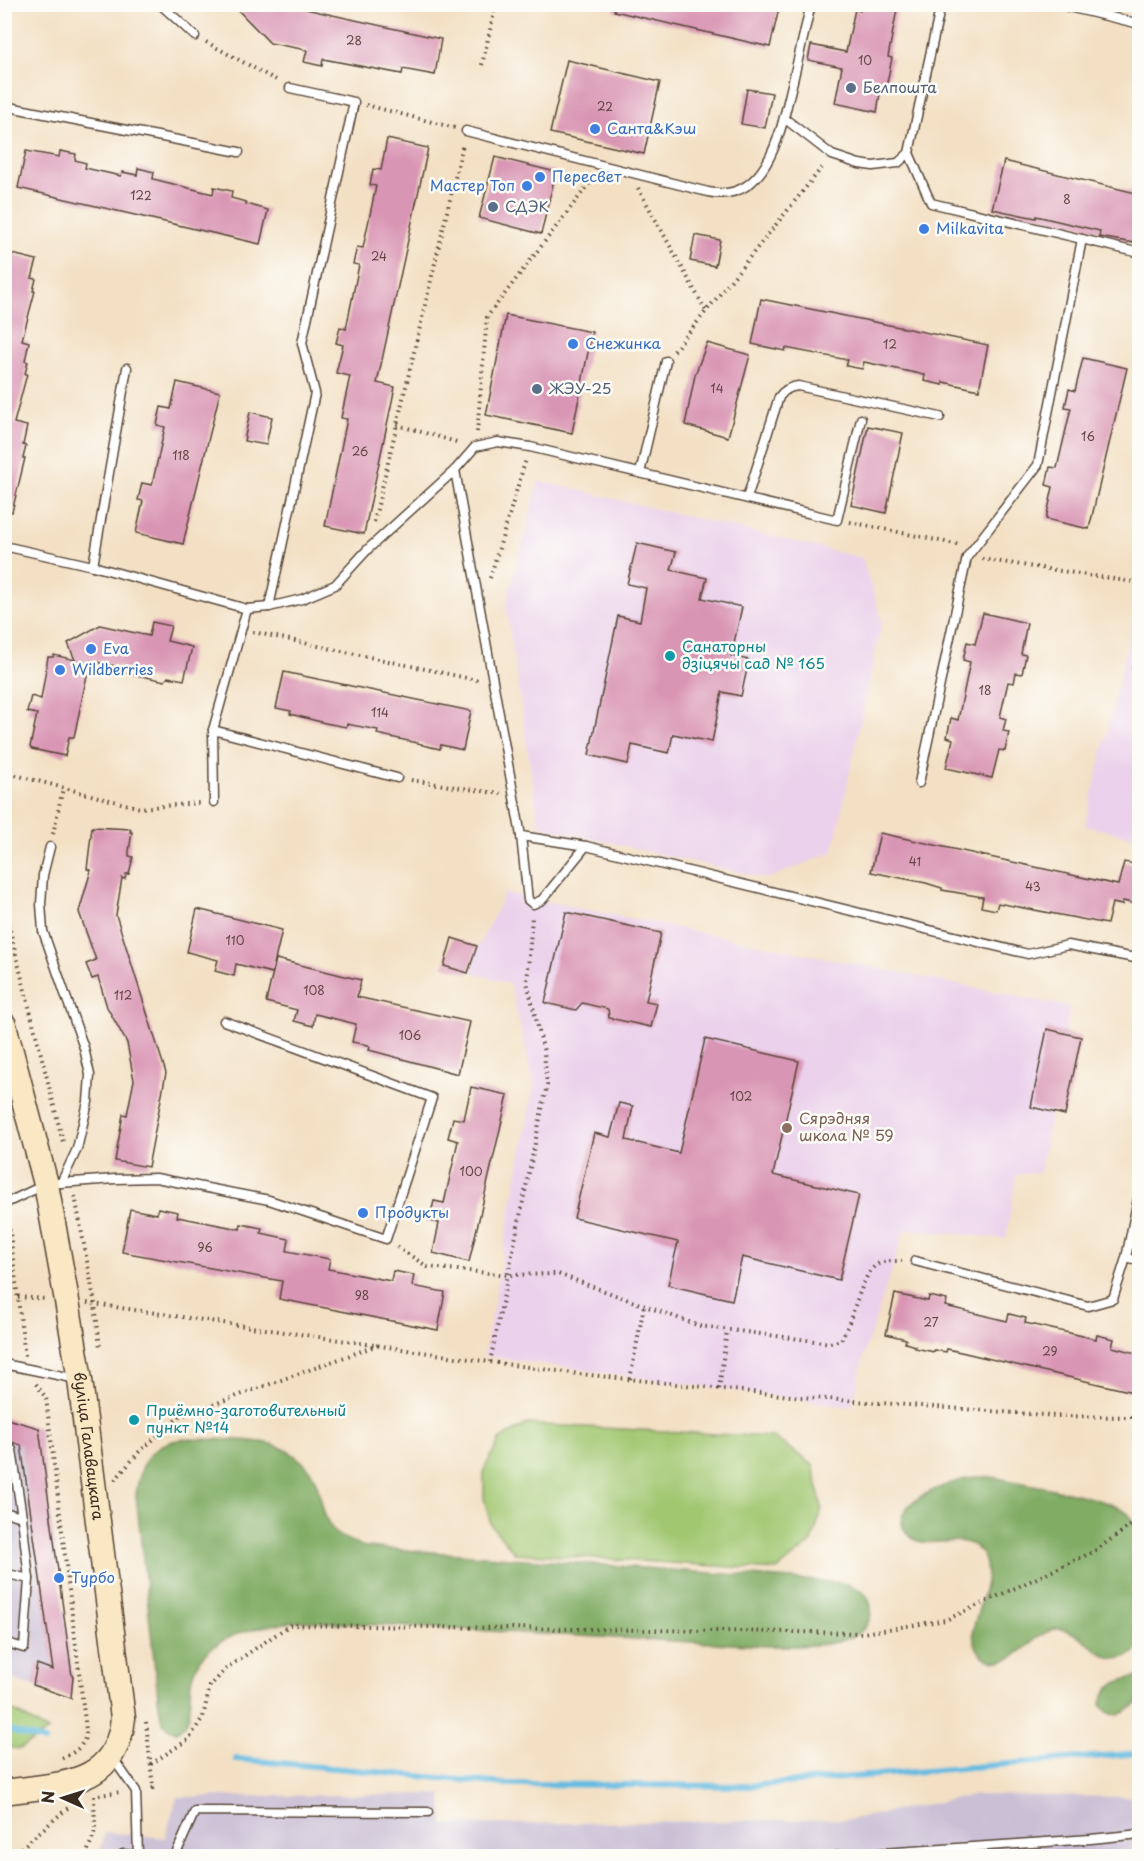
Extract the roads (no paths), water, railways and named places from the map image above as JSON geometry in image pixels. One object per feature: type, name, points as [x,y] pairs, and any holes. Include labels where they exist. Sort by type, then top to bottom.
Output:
[{"type":"street","name":"вуліца Галавацкага","points":[[4,1025],[54,1184],[67,1301],[80,1380],[122,1697],[121,1736],[112,1757]]},
{"type":"street","points":[[4,1792],[80,1778],[96,1771],[112,1757]]},
{"type":"lane","points":[[160,4],[195,36]]},
{"type":"lane","points":[[466,131],[717,194],[740,190],[752,182],[778,141],[811,4]]},
{"type":"lane","points":[[784,118],[832,156],[873,166],[898,163],[909,153],[941,4]]},
{"type":"lane","points":[[1056,4],[1140,24]]},
{"type":"lane","points":[[270,607],[315,393],[302,344],[354,102],[290,88]]},
{"type":"lane","points":[[4,106],[240,152]]},
{"type":"lane","points":[[909,153],[931,203],[1140,253]]},
{"type":"lane","points":[[919,783],[967,557],[1038,465],[1082,239]]},
{"type":"lane","points":[[640,473],[666,361]]},
{"type":"lane","points":[[93,566],[127,368]]},
{"type":"lane","points":[[747,498],[779,397],[784,390],[791,387],[798,386],[940,417]]},
{"type":"lane","points":[[4,546],[93,566],[246,609],[270,607],[302,599],[335,585],[368,549],[455,470],[475,447],[498,442],[530,447],[837,520],[861,419]]},
{"type":"lane","points":[[455,470],[521,836],[526,895],[532,904],[542,900],[585,846]]},
{"type":"lane","points":[[214,802],[213,730],[246,609]]},
{"type":"lane","points":[[1137,668],[1140,659]]},
{"type":"lane","points":[[213,730],[397,778]]},
{"type":"lane","points":[[521,836],[585,846],[1028,954],[1068,945],[1140,959]]},
{"type":"lane","points":[[50,847],[43,875],[41,904],[43,931],[84,1048],[90,1075],[88,1102],[80,1141],[54,1184]]},
{"type":"lane","points":[[5,1204],[54,1184],[156,1178],[269,1200],[386,1239],[432,1098],[224,1021]]},
{"type":"lane","points":[[915,1261],[1088,1306],[1113,1299],[1126,1258],[1140,1189]]},
{"type":"lane","points":[[1126,1258],[1140,1261]]},
{"type":"lane","points":[[4,1364],[80,1380]]},
{"type":"lane","points":[[4,1448],[12,1450],[29,1580],[24,1648],[4,1642]]},
{"type":"lane","points":[[4,1512],[22,1517]]},
{"type":"lane","points":[[4,1573],[29,1580]]},
{"type":"lane","points":[[112,1757],[136,1791],[137,1856],[123,1854],[122,1857]]},
{"type":"lane","points":[[175,1857],[195,1811],[428,1812]]},
{"type":"lane","points":[[837,1857],[1140,1834]]},
{"type":"waterway","points":[[4,1729],[44,1741]]},
{"type":"waterway","points":[[236,1759],[504,1784],[748,1786],[1140,1753]]},
{"type":"place","name":"Белпошта","points":[[851,88]]},
{"type":"place","name":"Санта&Кэш","points":[[595,129]]},
{"type":"place","name":"Пересвет","points":[[540,177]]},
{"type":"place","name":"Мастер Топ","points":[[527,186]]},
{"type":"place","name":"СДЭК","points":[[493,207]]},
{"type":"place","name":"Milkavita","points":[[924,229]]},
{"type":"place","name":"Снежинка","points":[[573,344]]},
{"type":"place","name":"ЖЭУ-25","points":[[537,389]]},
{"type":"place","name":"Eva","points":[[91,649]]},
{"type":"place","name":"Санаторны дзіцячы сад № 165","points":[[670,656]]},
{"type":"place","name":"Wildberries","points":[[60,670]]},
{"type":"place","name":"Сярэдняя школа № 59","points":[[787,1128]]},
{"type":"place","name":"Продукты","points":[[363,1213]]},
{"type":"place","name":"Приёмно-заготовительный пункт №14","points":[[134,1420]]},
{"type":"place","name":"Турбо","points":[[59,1578]]}]
